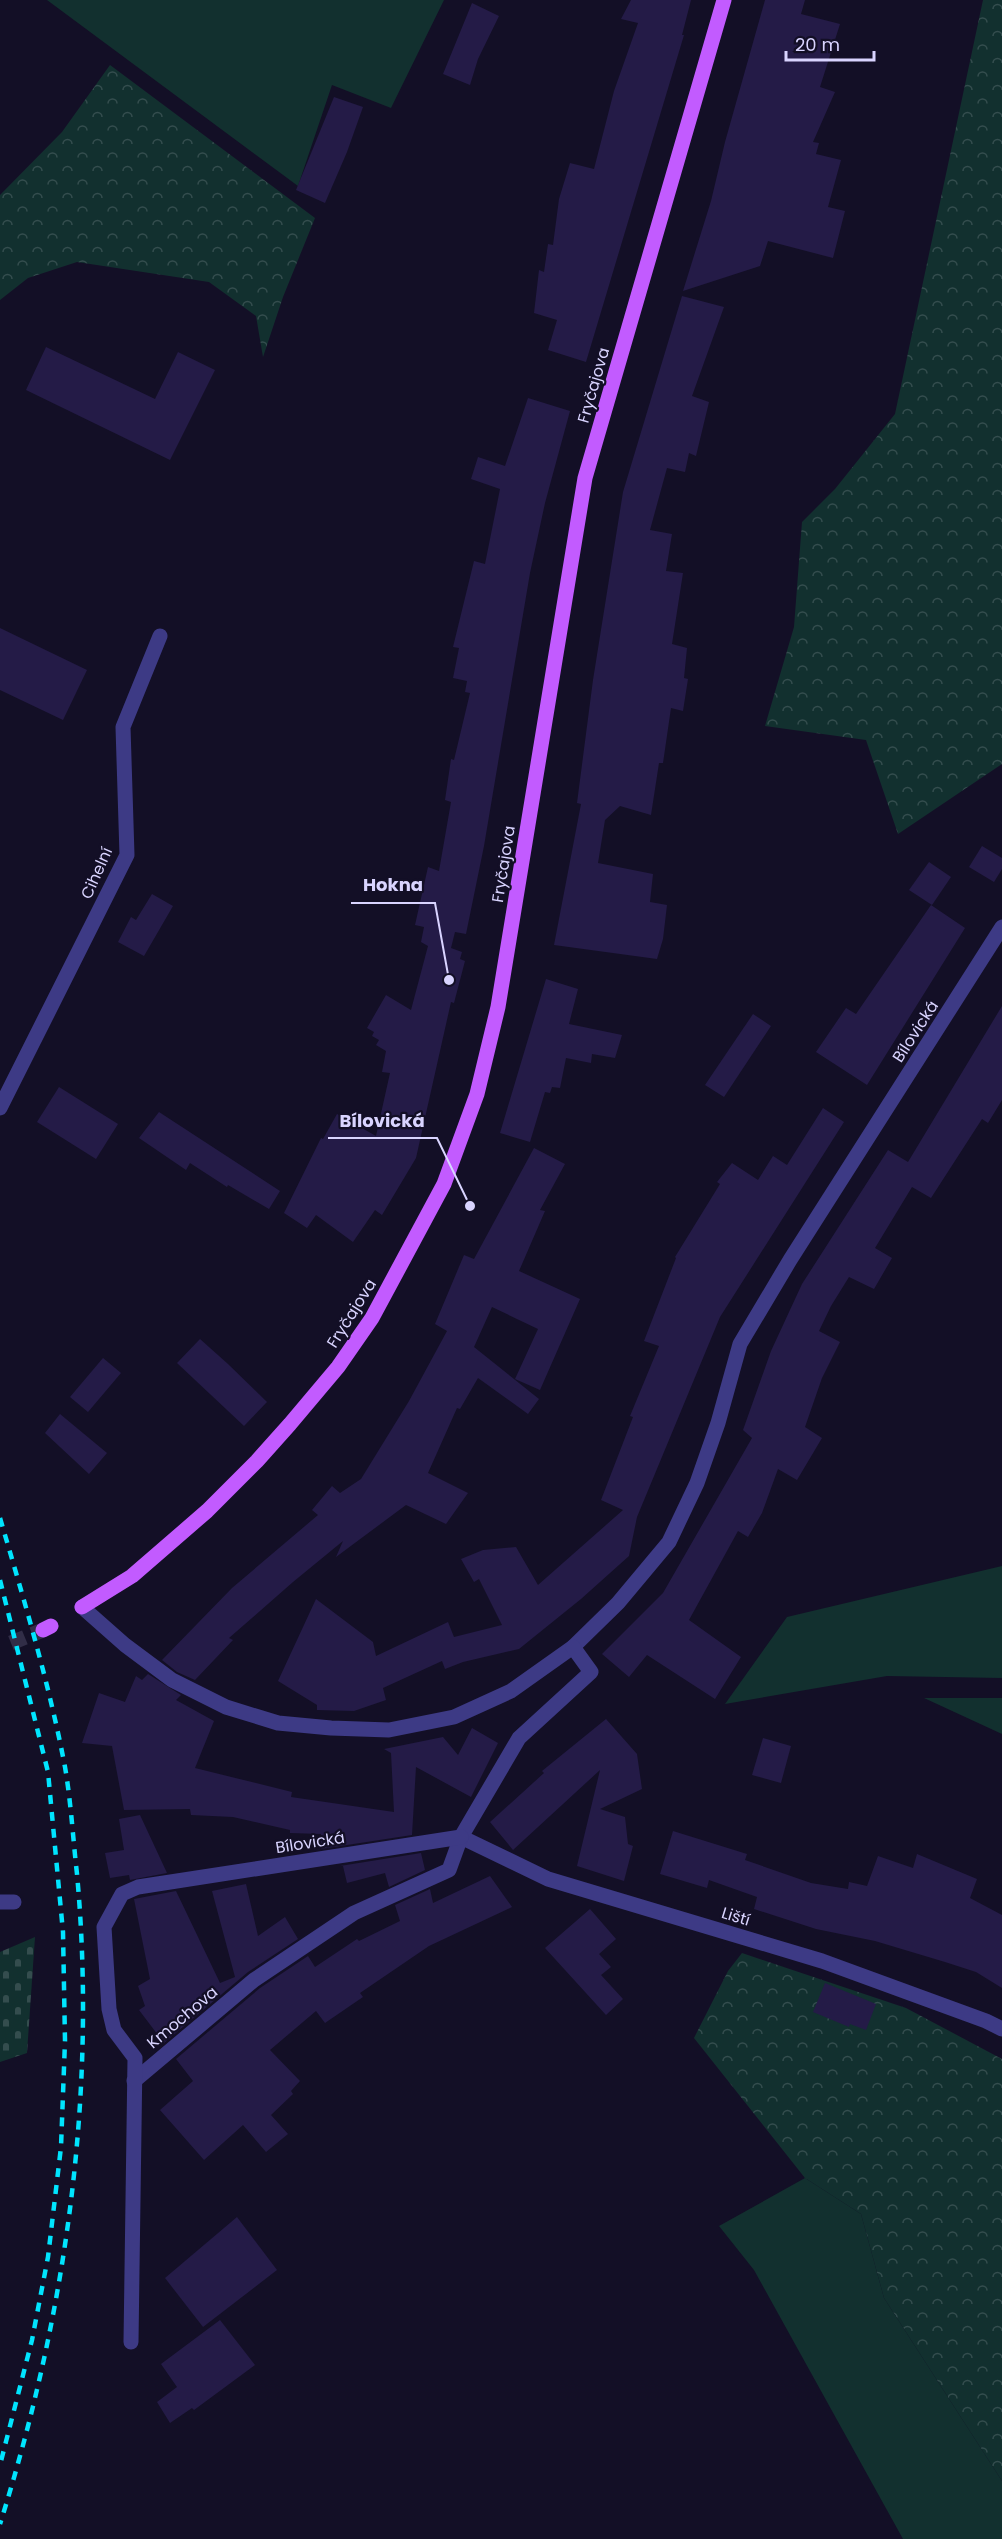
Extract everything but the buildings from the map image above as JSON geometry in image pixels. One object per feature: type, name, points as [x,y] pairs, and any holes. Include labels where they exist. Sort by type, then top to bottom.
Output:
[{"type":"main road","name":"Fryčajova","points":[[82,1607],[132,1576],[207,1511],[290,1425],[338,1367],[372,1318],[444,1184],[477,1094],[498,1007],[585,478],[724,0]]},
{"type":"street","name":"Cihelní","points":[[0,1108],[127,855],[123,727],[160,636]]},
{"type":"street","name":"Bílovická","points":[[82,1607],[125,1645],[172,1680],[226,1707],[278,1723],[331,1728],[389,1730],[454,1717],[511,1691],[573,1647],[618,1603],[669,1542],[697,1483],[718,1423],[740,1344],[1002,927]]},
{"type":"street","points":[[461,1837],[519,1738],[591,1672],[573,1647]]},
{"type":"street","name":"Bílovická","points":[[134,2081],[135,2058],[114,2030],[109,2009],[104,1927],[122,1894],[138,1887],[461,1837]]},
{"type":"street","name":"Liští","points":[[461,1837],[548,1879],[822,1961],[986,2021],[1002,2029]]},
{"type":"street","name":"Kmochova","points":[[134,2081],[254,1980],[354,1913],[449,1870],[461,1837]]},
{"type":"street","points":[[131,2342],[134,2081]]},
{"type":"green space","points":[[47,0],[444,0],[391,108],[332,85],[298,186]]},
{"type":"green space","points":[[983,0],[1002,0],[1002,764],[898,834],[866,740],[765,726],[794,627],[802,522],[835,489],[895,414]]},
{"type":"green space","points":[[110,65],[315,218],[283,297],[263,357],[256,316],[209,282],[77,262],[28,278],[0,300],[0,195],[62,132]]},
{"type":"green space","points":[[1002,1566],[1002,1678],[887,1676],[725,1704],[787,1617]]},
{"type":"green space","points":[[924,1698],[1002,1698],[1002,1734]]},
{"type":"green space","points":[[35,1937],[27,2053],[0,2062],[0,1952]]},
{"type":"green space","points":[[742,1953],[906,2008],[1002,2059],[1002,2481],[884,2298],[861,2214],[805,2178],[694,2038],[728,1971]]},
{"type":"green space","points":[[805,2178],[861,2214],[884,2298],[1002,2481],[1002,2539],[903,2539],[754,2270],[719,2226]]},
{"type":"tunnel","points":[[11,1643],[43,1630]]},
{"type":"railway","points":[[0,1518],[44,1673],[65,1767],[77,1874],[82,1956],[83,2039],[79,2121],[71,2203],[59,2284],[43,2365],[0,2524]]},
{"type":"railway","points":[[0,1580],[48,1772],[63,1932],[65,2041],[61,2147],[48,2257],[32,2340],[0,2465]]},
{"type":"place","name":"Hokna","points":[[449,980]]},
{"type":"place","name":"Bílovická","points":[[470,1206]]}]
